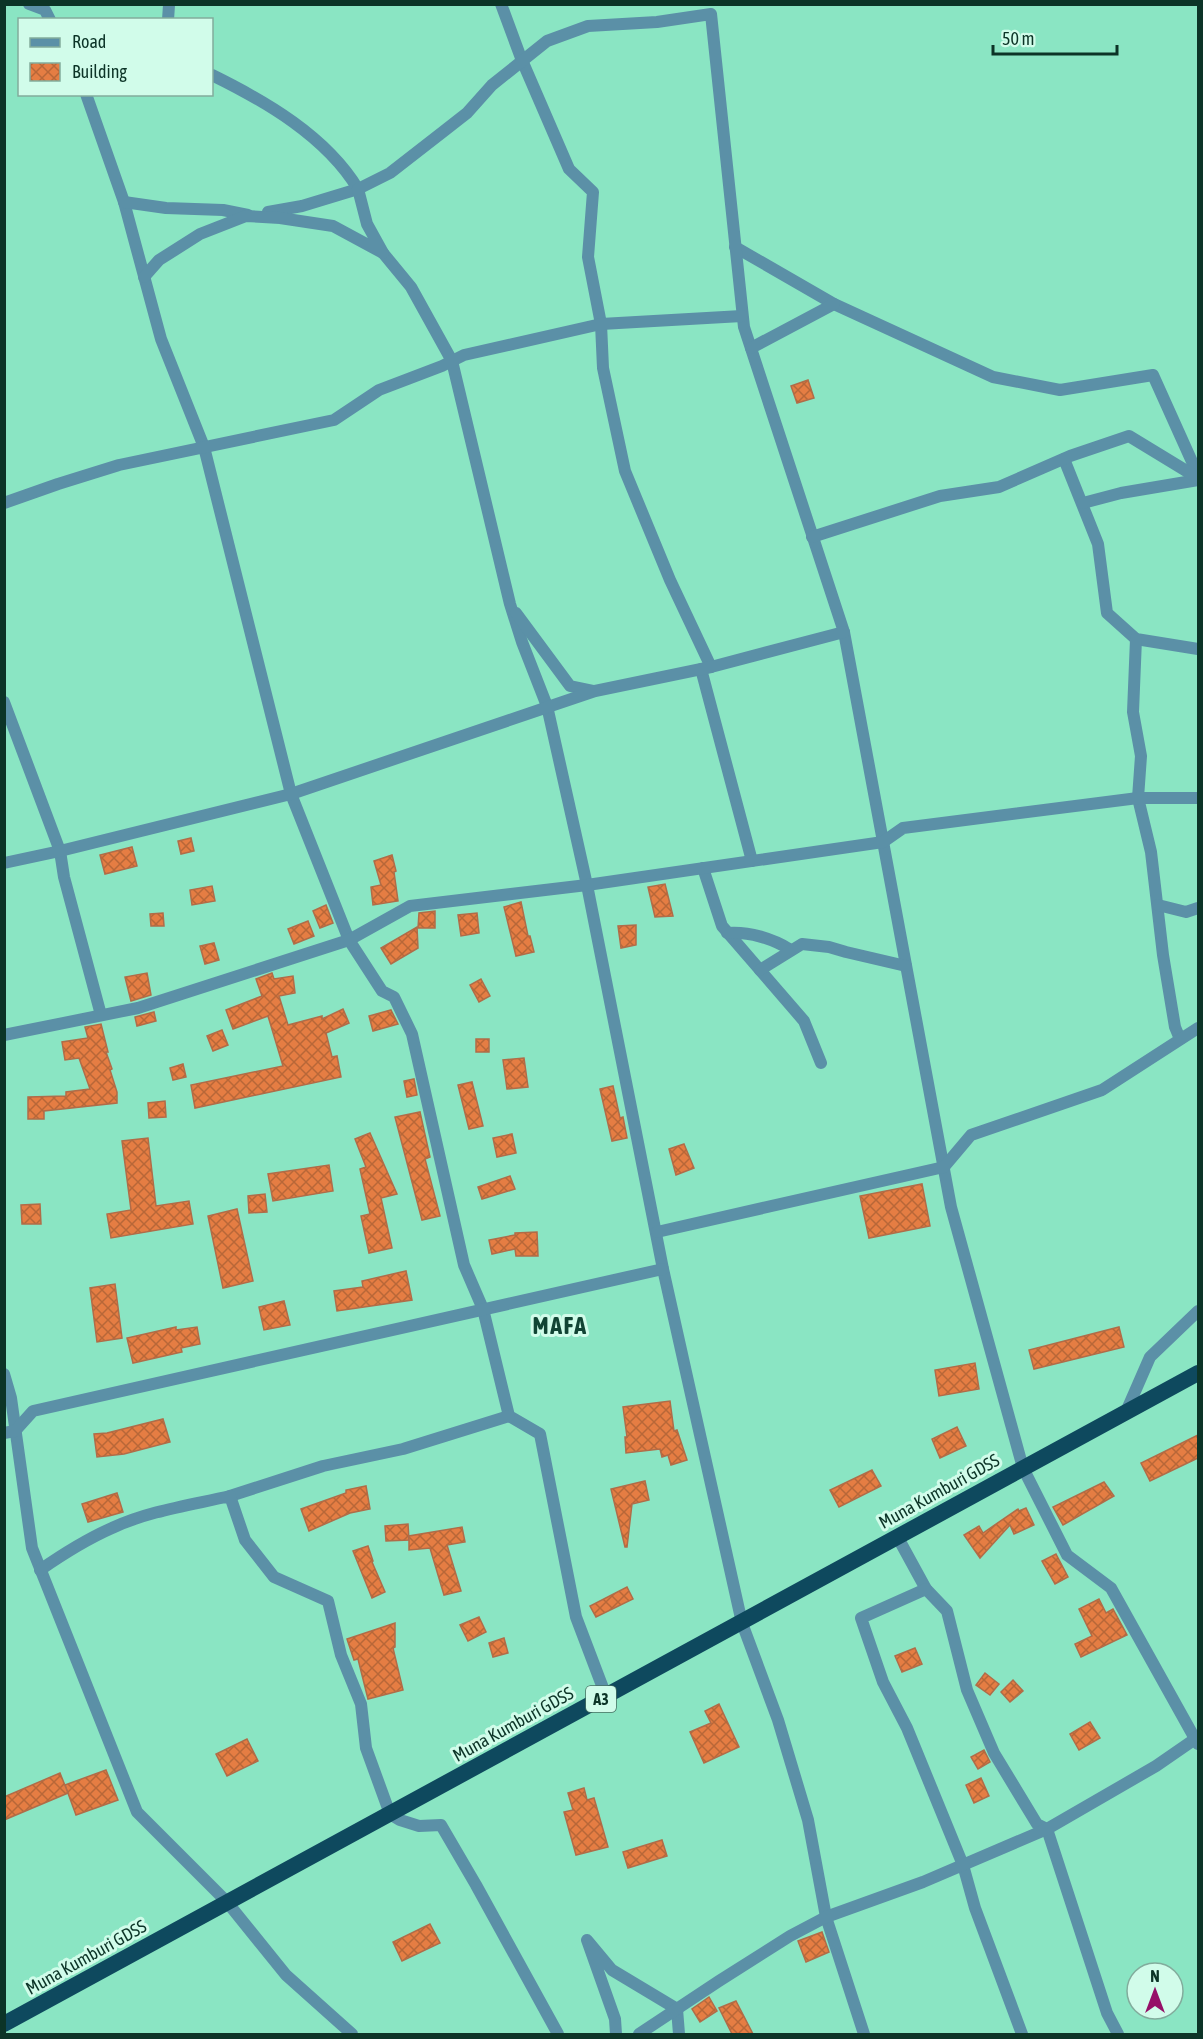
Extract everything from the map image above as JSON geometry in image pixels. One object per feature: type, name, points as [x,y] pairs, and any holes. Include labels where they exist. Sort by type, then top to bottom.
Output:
[{"type":"highway","name":"Muna Kumburi GDSS","points":[[4,2024],[1198,1373]]},
{"type":"street","points":[[29,4],[45,10],[49,18]]},
{"type":"street","points":[[501,4],[568,169],[593,192],[588,257],[601,324],[603,368],[625,471],[706,668],[752,861]]},
{"type":"street","points":[[144,277],[159,260],[200,234],[246,216],[302,206],[358,189],[390,173],[467,113],[492,85],[547,41],[588,26],[657,22],[711,14],[742,316],[844,632],[951,1207],[1023,1468],[1067,1555],[1111,1588],[1197,1740],[1047,1829],[923,1882],[826,1917],[790,1936],[639,2034]]},
{"type":"street","points":[[213,75],[255,96],[312,137],[348,172],[358,189],[367,224],[383,253],[411,286],[452,361],[510,604],[547,706],[586,885],[663,1269],[742,1623],[778,1720],[808,1821],[826,1917],[864,2034]]},
{"type":"street","points":[[87,96],[124,202],[161,339],[204,447],[291,794],[349,940],[382,991],[394,997],[412,1034],[464,1264],[483,1309],[508,1416]]},
{"type":"street","points":[[124,202],[166,208],[223,210],[246,216],[280,218],[333,226],[383,253]]},
{"type":"street","points":[[735,247],[834,304],[993,377],[1060,390],[1153,375],[1198,478]]},
{"type":"street","points":[[751,348],[834,304]]},
{"type":"street","points":[[4,503],[119,465],[334,420],[379,390],[475,352],[601,324],[742,316]]},
{"type":"street","points":[[812,537],[940,496],[999,487],[1065,459],[1129,436],[1198,478]]},
{"type":"street","points":[[1065,459],[1098,544],[1107,612],[1136,639],[1198,649]]},
{"type":"street","points":[[1083,504],[1121,493],[1198,478]]},
{"type":"street","points":[[510,604],[570,686],[595,691]]},
{"type":"street","points":[[4,862],[60,851],[291,794],[595,691],[706,668],[844,632]]},
{"type":"street","points":[[1136,639],[1133,712],[1141,756],[1138,798],[1151,852],[1163,955],[1175,1026],[1180,1039]]},
{"type":"street","points":[[6,709],[60,851],[64,877],[101,1015]]},
{"type":"street","points":[[4,1035],[138,1008],[349,940],[410,906],[586,885],[883,842],[903,828],[1138,798],[1198,798]]},
{"type":"street","points":[[703,868],[722,926],[804,1021],[821,1063]]},
{"type":"street","points":[[1158,905],[1186,912],[1198,908]]},
{"type":"street","points":[[727,933],[742,932],[777,942],[791,950]]},
{"type":"street","points":[[760,970],[802,944],[829,946],[906,966]]},
{"type":"street","points":[[657,1232],[944,1167],[971,1135],[1102,1090],[1198,1028]]},
{"type":"street","points":[[10,1432],[33,1412],[663,1269]]},
{"type":"street","points":[[1126,1412],[1150,1357],[1198,1311]]},
{"type":"street","points":[[4,1374],[11,1398],[10,1432],[32,1548],[137,1812],[227,1902],[286,1975],[352,2034]]},
{"type":"street","points":[[40,1570],[63,1554],[114,1527],[158,1513],[230,1496],[323,1466],[403,1449],[508,1416],[540,1434],[576,1617],[606,1696]]},
{"type":"street","points":[[230,1496],[245,1540],[274,1577],[328,1601],[341,1655],[361,1704],[366,1748],[390,1814],[400,1821],[419,1826],[441,1825],[558,2034]]},
{"type":"street","points":[[897,1536],[926,1589],[947,1611],[967,1690],[994,1753],[1037,1824],[1047,1829],[1107,2013],[1118,2034]]},
{"type":"street","points":[[926,1589],[861,1618],[883,1682],[907,1728],[963,1865],[975,1908],[1022,2034]]},
{"type":"street","points":[[616,2034],[615,2019],[587,1940],[612,1970],[677,2009]]},
{"type":"street","points":[[677,2009],[679,2034]]},
{"type":"building","points":[[808,380],[814,398],[797,403],[791,386]]},
{"type":"building","points":[[191,838],[194,851],[181,854],[178,841]]},
{"type":"building","points":[[132,847],[137,866],[105,874],[100,855]]},
{"type":"building","points":[[392,855],[396,871],[394,872],[398,901],[373,905],[371,887],[381,885],[374,861]]},
{"type":"building","points":[[665,884],[673,916],[655,917],[648,887]]},
{"type":"building","points":[[212,886],[215,901],[192,905],[190,890]]},
{"type":"building","points":[[521,902],[534,952],[516,956],[504,907]]},
{"type":"building","points":[[326,905],[333,923],[320,928],[313,911]]},
{"type":"building","points":[[435,911],[435,928],[418,928],[419,913]]},
{"type":"building","points":[[163,913],[164,926],[151,926],[150,914]]},
{"type":"building","points":[[477,913],[479,933],[461,936],[458,915]]},
{"type":"building","points":[[308,921],[314,936],[294,944],[288,929]]},
{"type":"building","points":[[636,925],[636,945],[621,948],[618,926]]},
{"type":"building","points":[[417,927],[418,948],[391,964],[381,948]]},
{"type":"building","points":[[214,943],[219,960],[205,964],[200,946]]},
{"type":"building","points":[[147,973],[151,995],[131,1001],[125,977]]},
{"type":"building","points":[[272,973],[274,979],[293,976],[295,993],[279,996],[288,1025],[322,1016],[322,1019],[343,1009],[349,1023],[326,1033],[332,1057],[337,1056],[341,1077],[195,1108],[191,1085],[283,1066],[268,1016],[233,1029],[226,1010],[262,996],[256,979]]},
{"type":"building","points":[[481,979],[490,996],[479,1002],[470,985]]},
{"type":"building","points":[[391,1010],[398,1024],[373,1031],[369,1016]]},
{"type":"building","points":[[154,1012],[156,1021],[137,1026],[135,1017]]},
{"type":"building","points":[[101,1024],[117,1092],[117,1103],[44,1111],[44,1119],[28,1119],[28,1097],[66,1096],[66,1092],[90,1089],[79,1058],[65,1060],[62,1042],[88,1038],[85,1027]]},
{"type":"building","points":[[222,1030],[228,1045],[213,1051],[207,1036]]},
{"type":"building","points":[[476,1039],[489,1039],[489,1052],[476,1052]]},
{"type":"building","points":[[524,1058],[528,1087],[507,1089],[503,1060]]},
{"type":"building","points":[[183,1064],[186,1077],[173,1080],[170,1068]]},
{"type":"building","points":[[414,1079],[417,1095],[407,1097],[404,1081]]},
{"type":"building","points":[[472,1082],[483,1126],[469,1129],[458,1085]]},
{"type":"building","points":[[613,1086],[627,1138],[612,1141],[600,1089]]},
{"type":"building","points":[[165,1101],[166,1117],[149,1118],[148,1103]]},
{"type":"building","points":[[420,1112],[430,1157],[425,1159],[440,1216],[422,1220],[395,1117]]},
{"type":"building","points":[[370,1133],[397,1194],[381,1198],[392,1248],[369,1253],[361,1216],[370,1214],[360,1169],[366,1167],[355,1139]]},
{"type":"building","points":[[512,1134],[516,1153],[497,1157],[493,1138]]},
{"type":"building","points":[[148,1138],[156,1206],[189,1201],[193,1224],[111,1238],[107,1214],[131,1210],[122,1141]]},
{"type":"building","points":[[684,1144],[694,1168],[676,1175],[669,1149]]},
{"type":"building","points":[[329,1165],[333,1191],[273,1201],[268,1174]]},
{"type":"building","points":[[510,1176],[515,1189],[482,1199],[478,1187]]},
{"type":"building","points":[[922,1184],[930,1226],[869,1238],[860,1196]]},
{"type":"building","points":[[265,1194],[267,1212],[249,1213],[248,1196]]},
{"type":"building","points":[[40,1204],[41,1224],[22,1224],[21,1205]]},
{"type":"building","points":[[237,1209],[253,1281],[223,1288],[208,1216]]},
{"type":"building","points":[[537,1232],[538,1256],[516,1256],[515,1249],[492,1254],[489,1240],[515,1235],[515,1233]]},
{"type":"building","points":[[406,1271],[412,1300],[337,1311],[334,1291],[363,1287],[362,1281]]},
{"type":"building","points":[[115,1284],[122,1338],[97,1342],[90,1288]]},
{"type":"building","points":[[284,1301],[290,1325],[264,1330],[259,1307]]},
{"type":"building","points":[[176,1327],[176,1330],[197,1327],[200,1344],[181,1348],[182,1352],[133,1363],[127,1338]]},
{"type":"building","points":[[1119,1327],[1124,1347],[1034,1369],[1029,1350]]},
{"type":"building","points":[[975,1363],[979,1389],[939,1396],[935,1370]]},
{"type":"building","points":[[670,1401],[674,1431],[677,1430],[687,1460],[671,1465],[668,1455],[662,1457],[660,1449],[626,1453],[625,1437],[627,1437],[623,1407]]},
{"type":"building","points":[[163,1419],[170,1442],[124,1454],[97,1457],[94,1434]]},
{"type":"building","points":[[957,1427],[966,1446],[940,1458],[932,1439]]},
{"type":"building","points":[[1198,1435],[1198,1458],[1150,1481],[1141,1463]]},
{"type":"building","points":[[872,1470],[881,1486],[839,1507],[830,1490]]},
{"type":"building","points":[[645,1481],[649,1500],[632,1504],[627,1547],[625,1547],[611,1489]]},
{"type":"building","points":[[1104,1482],[1114,1496],[1063,1525],[1053,1507]]},
{"type":"building","points":[[366,1486],[370,1509],[350,1513],[309,1531],[301,1509],[346,1493],[346,1490]]},
{"type":"building","points":[[117,1493],[123,1512],[88,1522],[82,1504]]},
{"type":"building","points":[[1026,1508],[1034,1525],[1014,1534],[1010,1525],[980,1558],[964,1535],[979,1526],[983,1533],[1018,1509],[1019,1511]]},
{"type":"building","points":[[408,1524],[409,1540],[386,1541],[385,1526]]},
{"type":"building","points":[[462,1527],[465,1542],[447,1545],[461,1591],[444,1595],[430,1548],[409,1550],[409,1536]]},
{"type":"building","points":[[368,1546],[385,1592],[372,1598],[353,1551]]},
{"type":"building","points":[[1056,1554],[1068,1577],[1055,1584],[1042,1561]]},
{"type":"building","points":[[627,1587],[633,1599],[596,1617],[590,1606]]},
{"type":"building","points":[[1099,1599],[1106,1613],[1113,1609],[1127,1635],[1081,1657],[1075,1644],[1092,1636],[1079,1609]]},
{"type":"building","points":[[479,1617],[486,1632],[468,1641],[460,1625]]},
{"type":"building","points":[[395,1623],[395,1647],[393,1648],[403,1690],[368,1699],[358,1659],[354,1660],[347,1639]]},
{"type":"building","points":[[504,1638],[508,1653],[493,1657],[489,1643]]},
{"type":"building","points":[[915,1648],[922,1664],[902,1672],[895,1656]]},
{"type":"building","points":[[985,1673],[999,1684],[990,1695],[976,1685]]},
{"type":"building","points":[[1013,1680],[1023,1691],[1010,1702],[1001,1692]]},
{"type":"building","points":[[719,1704],[739,1747],[704,1763],[690,1732],[711,1723],[705,1711]]},
{"type":"building","points":[[1090,1722],[1100,1738],[1079,1750],[1070,1734]]},
{"type":"building","points":[[247,1739],[258,1761],[227,1776],[216,1754]]},
{"type":"building","points":[[984,1750],[990,1762],[978,1769],[971,1757]]},
{"type":"building","points":[[106,1770],[118,1800],[76,1815],[65,1785]]},
{"type":"building","points":[[60,1773],[68,1793],[4,1820],[4,1797]]},
{"type":"building","points":[[981,1778],[989,1796],[974,1803],[966,1785]]},
{"type":"building","points":[[584,1788],[587,1800],[594,1798],[608,1847],[576,1855],[564,1812],[573,1810],[568,1793]]},
{"type":"building","points":[[662,1840],[667,1856],[628,1868],[623,1852]]},
{"type":"building","points":[[430,1924],[440,1943],[402,1961],[393,1942]]},
{"type":"building","points":[[822,1932],[829,1952],[806,1962],[798,1941]]},
{"type":"building","points":[[709,1997],[717,2011],[700,2022],[692,2009]]},
{"type":"building","points":[[736,2001],[753,2034],[732,2034],[719,2008]]},
{"type":"district","name":"MAFA","points":[[560,1325]]}]
